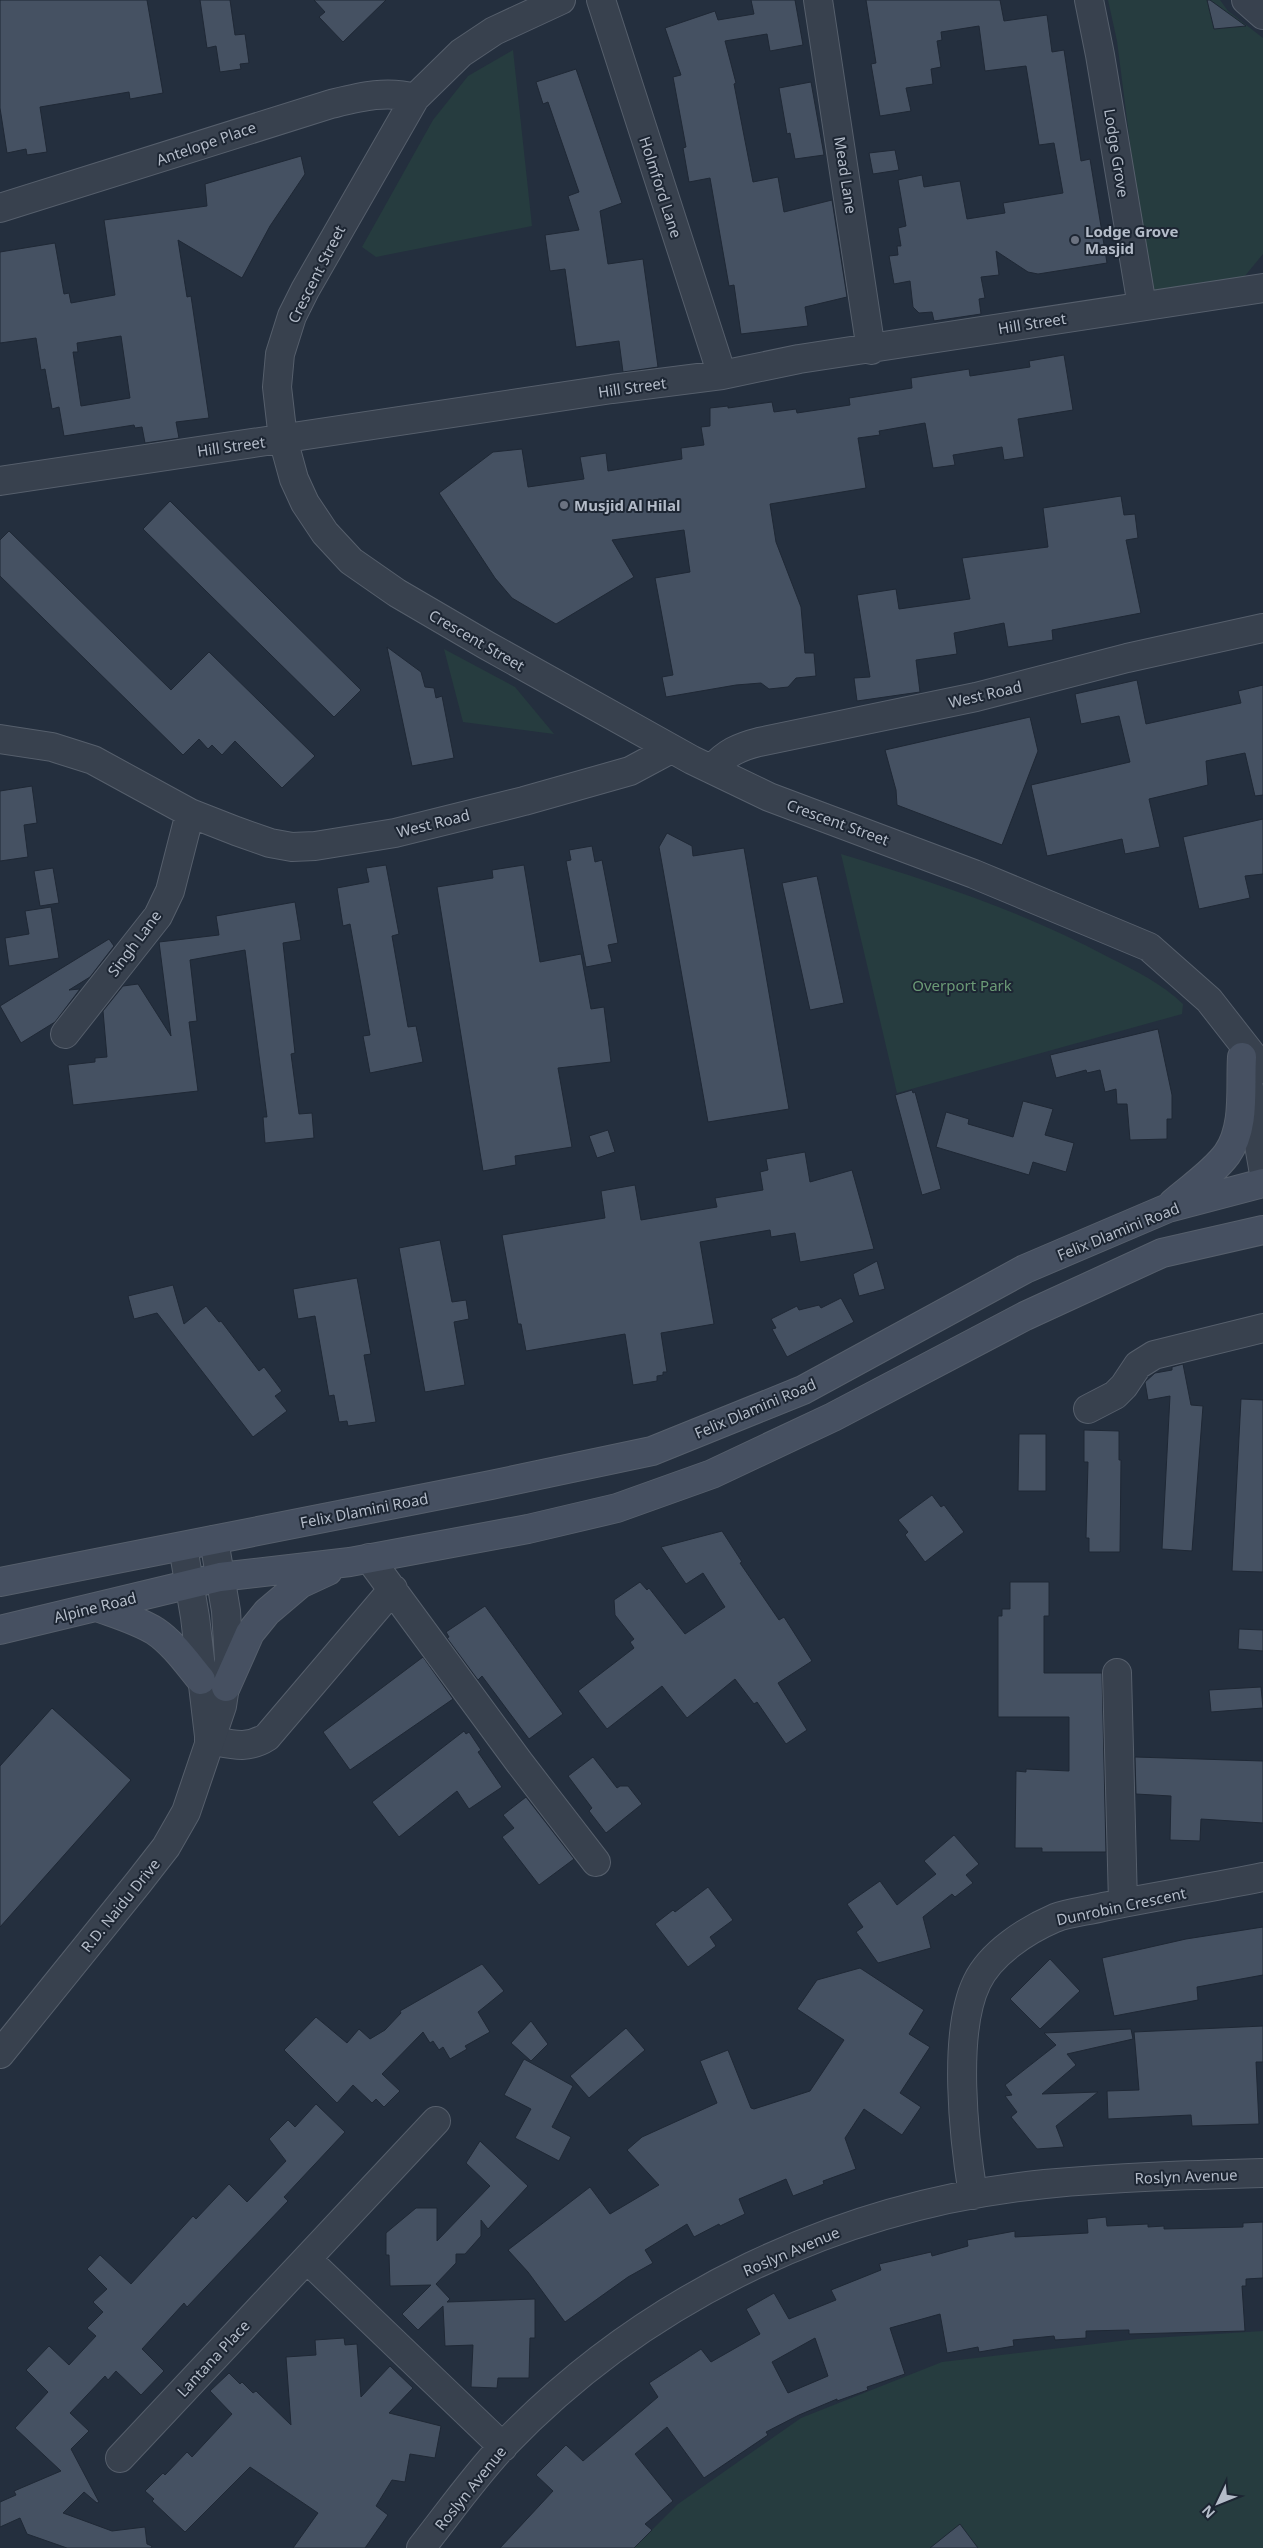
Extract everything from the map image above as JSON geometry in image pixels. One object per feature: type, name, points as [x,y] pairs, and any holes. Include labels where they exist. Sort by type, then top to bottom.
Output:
[{"type":"main road","points":[[1168,1208],[1227,1154],[1239,1123],[1255,1060]]},
{"type":"main road","name":"Felix Dlamini Road","points":[[183,1547],[652,1451],[803,1390],[1025,1269],[1168,1208],[1263,1183]]},
{"type":"main road","points":[[220,1577],[360,1560],[528,1529],[617,1508],[712,1474],[833,1417],[1025,1316],[1162,1253],[1263,1230]]},
{"type":"main road","points":[[0,1582],[183,1547]]},
{"type":"main road","points":[[97,1607],[140,1622],[157,1632],[214,1683],[267,1612],[300,1584],[360,1560]]},
{"type":"main road","name":"Alpine Road","points":[[0,1630],[220,1577]]},
{"type":"street","name":"Crescent Street","points":[[561,0],[494,31],[461,52],[415,98],[328,246],[292,316],[280,354],[278,378],[283,439],[294,479],[305,503],[325,534],[351,561],[397,593],[478,641],[671,749],[769,797],[983,878],[1149,947],[1209,1000],[1225,1018],[1255,1060],[1263,1168]]},
{"type":"street","name":"Holmford Lane","points":[[601,0],[722,374]]},
{"type":"street","name":"Mead Lane","points":[[818,0],[872,350]]},
{"type":"street","name":"Lodge Grove","points":[[1089,0],[1142,306]]},
{"type":"street","points":[[1246,0],[1263,15]]},
{"type":"street","name":"Antelope Place","points":[[0,208],[331,104],[379,94],[402,95],[415,98]]},
{"type":"street","name":"Hill Street","points":[[0,481],[722,374],[799,359],[872,350],[1263,288]]},
{"type":"street","name":"West Road","points":[[712,769],[725,756],[740,747],[759,742],[976,697],[1127,658],[1263,628]]},
{"type":"street","name":"West Road","points":[[0,740],[52,747],[93,760],[190,812],[270,843],[292,847],[316,846],[395,833],[607,779],[630,771],[671,749]]},
{"type":"street","name":"Singh Lane","points":[[65,1034],[158,916],[170,891],[190,812]]},
{"type":"street","points":[[1088,1409],[1115,1395],[1124,1386],[1138,1365],[1154,1355],[1263,1328]]},
{"type":"street","name":"R.D. Naidu Drive","points":[[214,1540],[226,1612],[229,1660],[214,1683]]},
{"type":"street","name":"R.D. Naidu Drive","points":[[0,2054],[166,1847],[189,1804],[209,1740],[214,1683],[183,1547]]},
{"type":"street","points":[[360,1560],[393,1589],[519,1762],[596,1862]]},
{"type":"street","points":[[209,1740],[243,1747],[258,1743],[267,1737],[393,1589]]},
{"type":"street","points":[[1118,1673],[1123,1903]]},
{"type":"street","name":"Dunrobin Crescent","points":[[973,2195],[964,2111],[964,2058],[969,2002],[978,1980],[995,1959],[1013,1942],[1056,1918],[1123,1903],[1263,1878]]},
{"type":"street","name":"Lantana Place","points":[[120,2458],[436,2121]]},
{"type":"street","name":"Roslyn Avenue","points":[[421,2548],[502,2447],[574,2380],[633,2334],[718,2282],[802,2244],[886,2214],[973,2195],[1045,2184],[1140,2177],[1263,2172]]},
{"type":"street","points":[[306,2259],[502,2447]]},
{"type":"green space","points":[[1108,0],[1220,0],[1228,11],[1263,38],[1263,254],[1244,277],[1149,292],[1117,41]]},
{"type":"green space","points":[[513,50],[532,226],[376,257],[362,247],[433,120],[468,76]]},
{"type":"green space","points":[[444,649],[515,687],[554,734],[463,722]]},
{"type":"green space","name":"Overport Park","points":[[841,854],[978,899],[1077,941],[1139,973],[1166,990],[1183,1004],[1182,1014],[897,1093]]},
{"type":"green space","points":[[1263,2331],[1263,2548],[634,2548],[678,2504],[801,2418],[942,2362],[1137,2339]]},
{"type":"building","points":[[0,0],[147,0],[163,93],[130,99],[129,92],[40,107],[47,152],[27,155],[26,149],[7,153],[0,108]]},
{"type":"building","points":[[200,0],[230,0],[235,35],[245,34],[249,63],[240,64],[241,69],[220,72],[216,46],[207,48]]},
{"type":"building","points":[[314,0],[386,0],[343,42],[319,17],[325,12]]},
{"type":"building","points":[[751,0],[795,0],[803,45],[770,51],[767,34],[725,41],[736,83],[734,84],[753,182],[778,177],[784,212],[832,200],[847,297],[805,307],[808,326],[741,334],[734,285],[729,286],[710,178],[689,182],[683,148],[686,147],[673,77],[681,75],[665,28],[715,11],[718,20],[754,14]]},
{"type":"building","points":[[866,0],[1000,0],[1004,21],[1047,15],[1052,52],[1064,50],[1081,161],[1090,159],[1107,263],[1038,274],[1028,272],[996,251],[999,275],[981,277],[985,298],[979,299],[981,314],[934,321],[932,312],[919,313],[913,307],[910,281],[894,284],[889,256],[898,255],[897,246],[901,246],[898,228],[906,226],[898,180],[922,175],[924,187],[960,181],[967,219],[1005,213],[1003,203],[1063,193],[1054,143],[1039,145],[1026,66],[985,71],[979,26],[941,32],[942,40],[937,41],[941,67],[931,69],[933,84],[906,88],[911,111],[880,116],[871,64],[876,63]]},
{"type":"building","points":[[1207,0],[1210,0],[1246,26],[1214,29]]},
{"type":"building","points":[[576,69],[622,203],[600,211],[608,264],[643,259],[658,367],[623,372],[619,341],[576,347],[565,269],[550,271],[545,235],[579,230],[568,196],[579,192],[548,102],[543,104],[536,82]]},
{"type":"building","points":[[811,82],[824,155],[795,159],[790,133],[787,134],[779,88]]},
{"type":"building","points":[[895,150],[899,170],[873,174],[869,153]]},
{"type":"building","points":[[301,156],[305,174],[270,226],[242,278],[178,240],[187,297],[191,296],[209,418],[176,422],[179,438],[145,443],[142,427],[135,428],[134,425],[64,436],[59,407],[52,409],[45,369],[41,370],[36,338],[0,343],[0,252],[55,243],[64,294],[69,293],[71,303],[115,295],[104,220],[207,206],[205,184]],"holes":[[[121,336],[130,398],[81,406],[73,352],[78,352],[77,343]]]},
{"type":"building","points":[[1064,355],[1073,410],[1018,419],[1024,457],[1004,460],[1002,447],[953,455],[955,465],[933,468],[925,423],[879,431],[880,435],[858,438],[866,488],[770,504],[776,542],[801,607],[805,653],[814,653],[816,676],[796,678],[788,687],[769,689],[761,683],[736,685],[666,697],[662,677],[673,675],[655,578],[690,572],[684,530],[612,540],[634,577],[556,624],[512,598],[495,578],[439,493],[493,452],[522,449],[528,487],[584,479],[580,457],[606,453],[608,471],[682,459],[681,448],[704,445],[701,427],[710,426],[710,408],[728,406],[728,408],[772,402],[774,412],[796,409],[797,413],[850,405],[849,398],[912,388],[911,378],[969,369],[970,376],[1030,367],[1029,361]]},
{"type":"building","points":[[1121,496],[1124,515],[1135,514],[1138,538],[1126,540],[1141,613],[1052,630],[1053,640],[1008,647],[1004,623],[954,633],[957,654],[916,660],[920,692],[857,701],[854,678],[870,677],[857,595],[896,589],[899,609],[970,599],[962,558],[1048,547],[1043,508]]},
{"type":"building","points":[[170,501],[361,690],[334,717],[143,529]]},
{"type":"building","points":[[9,531],[171,690],[209,652],[315,756],[282,788],[235,741],[222,755],[212,745],[208,749],[199,739],[183,755],[0,576],[0,540]]},
{"type":"building","points":[[387,647],[421,672],[425,687],[434,688],[436,698],[442,696],[454,758],[412,766]]},
{"type":"building","points":[[1137,680],[1146,724],[1241,703],[1238,691],[1263,685],[1263,795],[1255,796],[1245,753],[1206,761],[1208,785],[1149,799],[1160,847],[1125,854],[1122,839],[1047,856],[1031,785],[1130,762],[1119,716],[1081,724],[1075,694]]},
{"type":"building","points":[[1030,717],[1038,751],[1002,845],[897,805],[896,790],[885,750]]},
{"type":"building","points":[[32,786],[37,823],[24,825],[28,857],[0,861],[0,791]]},
{"type":"building","points":[[1263,819],[1263,874],[1245,876],[1250,898],[1199,909],[1183,837]]},
{"type":"building","points":[[667,833],[692,846],[693,856],[744,848],[789,1109],[708,1122],[659,847]]},
{"type":"building","points":[[592,846],[595,862],[602,860],[618,943],[608,945],[612,962],[586,967],[566,861],[571,860],[569,850]]},
{"type":"building","points":[[386,865],[399,934],[392,936],[408,1027],[416,1026],[423,1062],[370,1073],[363,1036],[370,1035],[350,924],[343,926],[337,888],[369,882],[366,868]]},
{"type":"building","points":[[524,865],[540,962],[581,954],[591,1009],[604,1007],[611,1062],[558,1068],[572,1147],[515,1156],[516,1165],[483,1171],[437,887],[493,878],[492,870]]},
{"type":"building","points":[[53,868],[59,903],[40,906],[34,871]]},
{"type":"building","points":[[817,876],[844,1003],[810,1010],[782,883]]},
{"type":"building","points":[[295,902],[301,940],[283,943],[295,1053],[291,1054],[299,1114],[312,1113],[314,1138],[265,1143],[263,1117],[267,1117],[245,950],[190,960],[197,1021],[189,1022],[198,1091],[73,1105],[68,1065],[95,1062],[95,1058],[107,1057],[103,1011],[123,986],[138,984],[171,1036],[159,942],[219,935],[216,916]]},
{"type":"building","points":[[51,907],[59,958],[9,966],[5,938],[29,934],[25,911]]},
{"type":"building","points":[[109,939],[114,946],[90,977],[69,990],[80,989],[55,1022],[21,1043],[0,1006]]},
{"type":"building","points":[[1158,1029],[1172,1095],[1172,1119],[1167,1119],[1167,1139],[1130,1140],[1127,1104],[1117,1104],[1116,1089],[1105,1092],[1100,1070],[1087,1073],[1086,1070],[1056,1078],[1050,1055]]},
{"type":"building","points":[[912,1090],[913,1093],[915,1092],[941,1189],[922,1195],[895,1095]]},
{"type":"building","points":[[1023,1101],[1053,1109],[1045,1135],[1074,1143],[1066,1172],[1033,1162],[1029,1175],[936,1147],[946,1112],[969,1119],[968,1124],[1013,1137]]},
{"type":"building","points":[[608,1130],[615,1152],[597,1158],[589,1136]]},
{"type":"building","points":[[805,1152],[810,1182],[852,1170],[874,1249],[800,1262],[795,1233],[771,1237],[770,1230],[700,1242],[714,1324],[661,1333],[667,1372],[657,1376],[657,1381],[633,1385],[625,1334],[526,1351],[521,1324],[518,1324],[502,1235],[605,1218],[601,1191],[635,1185],[641,1220],[717,1207],[715,1198],[763,1190],[760,1172],[768,1170],[766,1159]]},
{"type":"building","points":[[440,1240],[452,1302],[466,1300],[469,1319],[454,1322],[465,1385],[425,1392],[399,1248]]},
{"type":"building","points":[[877,1261],[885,1289],[859,1296],[853,1274]]},
{"type":"building","points":[[357,1278],[371,1354],[364,1355],[376,1422],[348,1426],[347,1421],[339,1422],[334,1395],[329,1396],[315,1316],[298,1319],[293,1289]]},
{"type":"building","points":[[173,1285],[184,1324],[206,1306],[219,1322],[221,1321],[259,1371],[264,1367],[282,1391],[275,1396],[287,1411],[253,1437],[157,1313],[134,1319],[128,1296]]},
{"type":"building","points":[[841,1298],[854,1322],[787,1357],[772,1329],[776,1328],[771,1319],[797,1306],[799,1310],[819,1305],[821,1308]]},
{"type":"building","points":[[1183,1364],[1191,1405],[1203,1406],[1192,1551],[1162,1549],[1170,1396],[1148,1400],[1145,1382],[1155,1373],[1172,1370],[1172,1367]]},
{"type":"building","points":[[1241,1399],[1263,1400],[1263,1572],[1232,1571]]},
{"type":"building","points":[[1084,1430],[1119,1431],[1119,1460],[1121,1460],[1120,1552],[1089,1552],[1089,1538],[1086,1538],[1088,1462],[1084,1462]]},
{"type":"building","points":[[1019,1434],[1046,1434],[1046,1491],[1018,1491]]},
{"type":"building","points":[[932,1495],[941,1507],[944,1505],[964,1532],[925,1562],[905,1535],[908,1532],[898,1520]]},
{"type":"building","points":[[722,1531],[742,1562],[740,1563],[779,1620],[784,1617],[812,1661],[778,1683],[807,1730],[786,1744],[757,1702],[754,1704],[735,1679],[687,1718],[662,1686],[607,1729],[578,1691],[634,1648],[630,1642],[634,1639],[615,1615],[614,1600],[640,1582],[647,1590],[649,1588],[685,1634],[725,1607],[703,1573],[686,1584],[661,1547]]},
{"type":"building","points":[[1010,1582],[1049,1582],[1049,1616],[1044,1616],[1044,1673],[1102,1673],[1106,1852],[1042,1852],[1042,1848],[1015,1848],[1016,1771],[1026,1772],[1026,1769],[1069,1771],[1069,1717],[998,1717],[998,1616],[1002,1616],[1002,1609],[1010,1609]]},
{"type":"building","points":[[485,1606],[563,1714],[529,1739],[482,1676],[478,1680],[447,1638],[449,1637],[446,1632]]},
{"type":"building","points":[[1239,1629],[1263,1630],[1263,1651],[1238,1649]]},
{"type":"building","points":[[423,1657],[453,1699],[350,1770],[323,1732]]},
{"type":"building","points":[[1261,1687],[1263,1708],[1211,1712],[1209,1690]]},
{"type":"building","points":[[52,1708],[131,1780],[0,1927],[0,1766]]},
{"type":"building","points":[[464,1731],[466,1734],[469,1732],[481,1750],[478,1752],[502,1787],[469,1809],[457,1791],[399,1837],[372,1802]]},
{"type":"building","points":[[593,1757],[617,1788],[628,1786],[642,1804],[606,1833],[589,1811],[592,1808],[568,1776]]},
{"type":"building","points":[[1135,1757],[1263,1761],[1263,1823],[1201,1819],[1200,1841],[1170,1840],[1171,1796],[1136,1794]]},
{"type":"building","points":[[526,1797],[574,1859],[539,1885],[502,1837],[514,1828],[503,1815]]},
{"type":"building","points":[[954,1835],[979,1864],[966,1875],[973,1883],[955,1897],[952,1894],[923,1917],[931,1948],[878,1963],[856,1932],[863,1927],[847,1904],[880,1881],[897,1905],[936,1874],[924,1861]]},
{"type":"building","points":[[708,1887],[733,1920],[710,1937],[716,1946],[688,1967],[655,1924],[673,1910],[675,1912]]},
{"type":"building","points":[[1263,1927],[1263,1975],[1197,1987],[1198,2000],[1114,2016],[1102,1958],[1186,1939]]},
{"type":"building","points":[[1050,1959],[1080,1991],[1040,2029],[1010,1999]]},
{"type":"building","points":[[482,1964],[504,1991],[478,2012],[490,2032],[465,2046],[467,2049],[450,2059],[443,2047],[439,2050],[433,2041],[430,2043],[423,2032],[382,2074],[400,2091],[384,2107],[376,2099],[372,2103],[353,2085],[337,2103],[284,2050],[316,2017],[347,2043],[359,2029],[370,2039],[385,2030],[401,2013],[400,2011]]},
{"type":"building","points":[[860,1968],[924,2010],[909,2034],[930,2047],[900,2093],[921,2107],[902,2135],[864,2109],[845,2138],[856,2169],[823,2181],[824,2184],[793,2196],[786,2179],[739,2199],[745,2214],[720,2226],[719,2224],[694,2237],[687,2224],[645,2250],[653,2263],[628,2277],[565,2322],[528,2272],[508,2250],[590,2187],[610,2214],[659,2185],[627,2150],[642,2137],[717,2103],[700,2061],[728,2050],[751,2108],[754,2109],[810,2091],[844,2040],[797,2009],[817,1980]]},
{"type":"building","points":[[531,2021],[548,2044],[531,2061],[511,2043]]},
{"type":"building","points":[[1263,2026],[1263,2062],[1256,2062],[1259,2124],[1192,2126],[1191,2115],[1108,2119],[1107,2091],[1139,2090],[1134,2032]]},
{"type":"building","points":[[626,2028],[645,2050],[589,2098],[570,2076]]},
{"type":"building","points":[[1131,2029],[1133,2039],[1067,2054],[1076,2065],[1042,2094],[1098,2092],[1056,2126],[1064,2147],[1037,2149],[1011,2117],[1017,2112],[1005,2096],[1012,2095],[1005,2085],[1056,2045],[1044,2033]]},
{"type":"building","points":[[524,2059],[573,2086],[552,2127],[571,2137],[559,2161],[515,2138],[531,2109],[504,2095]]},
{"type":"building","points":[[316,2104],[345,2132],[284,2197],[288,2201],[187,2307],[184,2303],[142,2349],[164,2371],[141,2395],[116,2371],[108,2380],[105,2376],[70,2413],[89,2431],[71,2449],[99,2502],[97,2503],[84,2492],[63,2513],[112,2531],[145,2527],[147,2544],[152,2546],[151,2548],[67,2548],[27,2534],[20,2518],[0,2527],[0,2502],[16,2495],[14,2491],[61,2471],[15,2428],[48,2392],[26,2370],[49,2346],[69,2365],[96,2336],[87,2328],[103,2312],[93,2302],[107,2289],[87,2269],[100,2255],[131,2284],[193,2216],[196,2219],[229,2184],[247,2202],[286,2161],[269,2139],[288,2120],[295,2127]]},
{"type":"building","points":[[480,2141],[528,2186],[488,2229],[481,2220],[481,2236],[465,2254],[456,2254],[456,2263],[436,2284],[450,2299],[447,2302],[535,2299],[535,2338],[530,2338],[529,2378],[498,2378],[497,2388],[471,2387],[473,2345],[445,2346],[443,2306],[418,2330],[402,2314],[431,2285],[390,2286],[389,2255],[386,2255],[386,2233],[416,2208],[437,2208],[437,2241],[490,2186],[466,2163]]},
{"type":"building","points":[[1106,2217],[1107,2226],[1148,2224],[1148,2227],[1164,2226],[1164,2229],[1243,2227],[1243,2223],[1263,2222],[1263,2278],[1246,2279],[1246,2286],[1242,2286],[1245,2331],[1129,2334],[1129,2330],[1086,2331],[1086,2338],[1055,2340],[1054,2336],[1013,2340],[1014,2346],[979,2352],[978,2347],[947,2353],[940,2314],[890,2328],[905,2374],[867,2387],[868,2390],[837,2401],[837,2399],[799,2415],[766,2432],[768,2435],[704,2478],[667,2427],[635,2454],[673,2501],[645,2524],[652,2530],[634,2548],[500,2548],[553,2491],[536,2475],[566,2445],[583,2461],[658,2397],[649,2383],[701,2349],[711,2362],[760,2334],[746,2309],[774,2293],[789,2319],[836,2300],[831,2290],[881,2270],[879,2264],[931,2252],[932,2256],[968,2246],[967,2240],[1015,2231],[1015,2237],[1088,2233],[1087,2219]],"holes":[[[815,2338],[828,2376],[788,2393],[772,2362]]]},
{"type":"building","points":[[344,2338],[345,2345],[357,2344],[361,2397],[390,2366],[413,2388],[389,2413],[441,2426],[435,2458],[410,2454],[405,2482],[392,2480],[376,2506],[388,2515],[365,2548],[293,2548],[318,2513],[250,2467],[185,2532],[152,2501],[154,2499],[145,2491],[163,2473],[165,2475],[187,2452],[192,2457],[232,2414],[210,2391],[229,2373],[253,2393],[256,2391],[291,2425],[286,2357],[316,2355],[315,2340]]},
{"type":"building","points":[[960,2524],[978,2548],[930,2548]]},
{"type":"place","name":"Lodge Grove Masjid","points":[[1075,240]]},
{"type":"place","name":"Musjid Al Hilal","points":[[564,505]]}]
